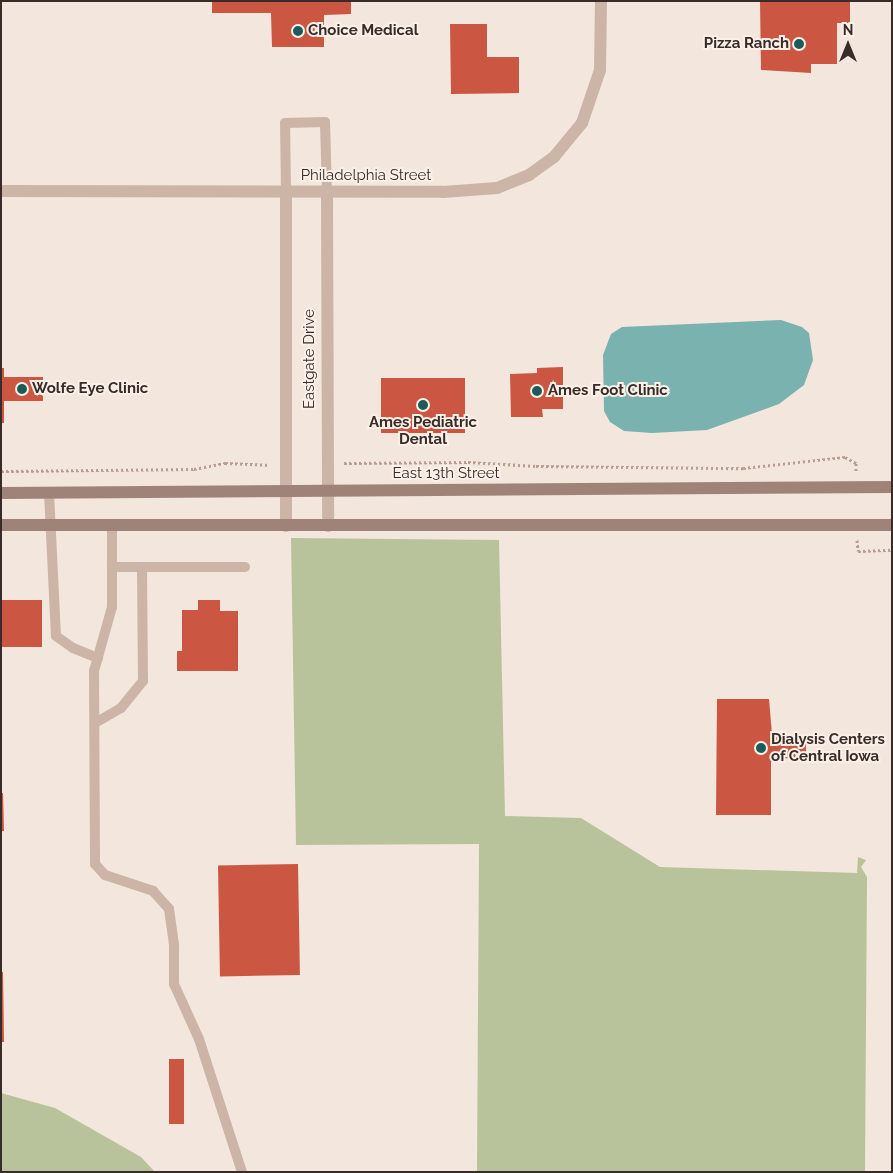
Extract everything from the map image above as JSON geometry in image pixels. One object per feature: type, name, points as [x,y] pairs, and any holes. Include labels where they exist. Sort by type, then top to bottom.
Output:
[{"type":"main road","name":"East 13th Street","points":[[1,494],[285,490],[892,487]]},
{"type":"main road","points":[[1,525],[112,527],[892,525]]},
{"type":"street","name":"Philadelphia Street","points":[[1,190],[327,193],[469,192],[497,188],[529,175],[554,157],[582,123],[593,99],[600,70],[601,1]]},
{"type":"street","name":"Eastgate Drive","points":[[286,192],[286,526]]},
{"type":"street","name":"Eastgate Drive","points":[[327,193],[328,526]]},
{"type":"lane","points":[[286,192],[285,123],[325,122],[327,193]]},
{"type":"lane","points":[[49,494],[56,636],[72,648],[98,658]]},
{"type":"lane","points":[[112,527],[112,608],[94,671],[96,864],[105,875],[153,892],[169,909],[174,946],[174,984],[199,1038],[242,1172]]},
{"type":"lane","points":[[112,567],[245,567]]},
{"type":"lane","points":[[95,723],[121,708],[143,681],[142,568]]},
{"type":"path","points":[[362,463],[743,468],[845,457],[856,463]]},
{"type":"path","points":[[1,471],[194,469],[225,463],[259,465]]},
{"type":"path","points":[[858,547],[858,551],[892,550]]},
{"type":"green space","points":[[291,538],[499,540],[505,816],[581,818],[660,867],[857,873],[858,857],[866,860],[861,867],[867,877],[865,1172],[477,1172],[479,844],[296,845]]},
{"type":"green space","points":[[1,1093],[55,1108],[141,1157],[155,1172],[1,1172]]},
{"type":"water","points":[[781,320],[802,327],[809,333],[813,360],[804,385],[779,404],[707,430],[652,433],[624,431],[610,422],[604,411],[603,355],[611,334],[622,327]]},
{"type":"building","name":"Choice Medical","points":[[212,1],[351,1],[351,14],[324,15],[324,47],[272,47],[271,13],[212,13]]},
{"type":"building","name":"Pizza Ranch","points":[[760,1],[850,1],[850,23],[837,23],[837,64],[811,64],[811,73],[761,70]]},
{"type":"building","points":[[450,24],[487,24],[487,57],[519,57],[519,93],[451,94]]},
{"type":"building","name":"Ames Foot Clinic","points":[[563,367],[563,409],[542,409],[543,417],[511,417],[510,374],[537,373],[537,368]]},
{"type":"building","name":"Wolfe Eye Clinic","points":[[1,368],[4,368],[4,377],[43,377],[43,401],[4,401],[4,423],[1,423]]},
{"type":"building","name":"Ames Pediatric Dental","points":[[381,378],[465,378],[465,433],[381,433]]},
{"type":"building","points":[[1,600],[42,600],[42,647],[1,647]]},
{"type":"building","points":[[198,600],[220,600],[220,611],[238,611],[238,671],[177,671],[177,651],[182,651],[182,610],[198,610]]},
{"type":"building","name":"Dialysis Centers of Central Iowa","points":[[717,699],[769,699],[772,734],[775,737],[806,737],[806,759],[775,758],[775,762],[771,762],[771,815],[716,815]]},
{"type":"building","points":[[1,793],[3,793],[4,831],[1,831]]},
{"type":"building","points":[[298,864],[300,975],[220,976],[218,865]]},
{"type":"building","points":[[1,972],[3,972],[4,1042],[1,1042]]},
{"type":"building","points":[[169,1059],[184,1059],[184,1124],[169,1124]]},
{"type":"place","name":"Choice Medical","points":[[298,31]]},
{"type":"place","name":"Pizza Ranch","points":[[799,44]]},
{"type":"place","name":"Wolfe Eye Clinic","points":[[22,389]]},
{"type":"place","name":"Ames Foot Clinic","points":[[537,391]]},
{"type":"place","name":"Ames Pediatric Dental","points":[[423,405]]},
{"type":"place","name":"Dialysis Centers of Central Iowa","points":[[761,748]]}]
